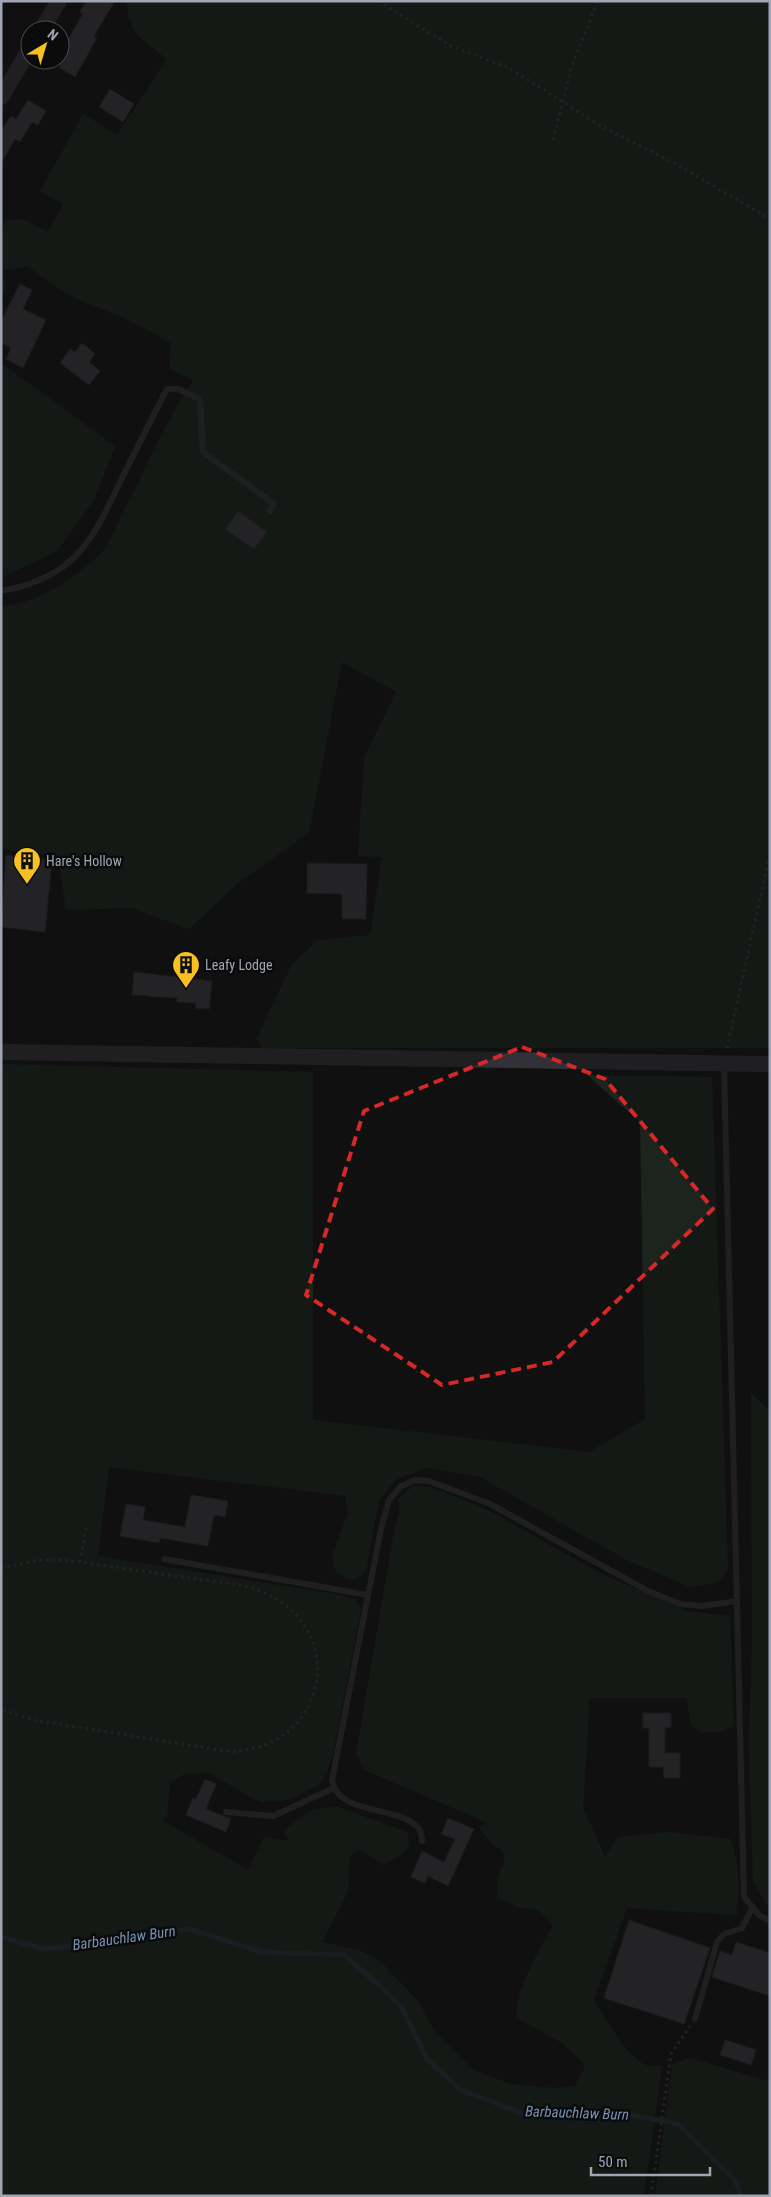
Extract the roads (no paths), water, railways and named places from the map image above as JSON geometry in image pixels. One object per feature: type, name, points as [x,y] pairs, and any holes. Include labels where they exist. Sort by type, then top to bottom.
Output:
[{"type":"street","points":[[47,20],[58,1]]},
{"type":"street","points":[[1,98],[20,66]]},
{"type":"street","points":[[1,1052],[770,1064]]},
{"type":"lane","points":[[1,591],[21,587],[50,576],[66,565],[85,547],[107,510],[167,389],[178,389],[200,399],[203,452],[274,504],[270,511]]},
{"type":"lane","points":[[724,1063],[744,1897],[759,1915],[770,1921]]},
{"type":"lane","points":[[422,1841],[420,1830],[407,1820],[342,1799],[334,1788],[332,1780],[368,1595],[389,1500],[400,1487],[415,1480],[457,1490],[490,1504],[648,1591],[680,1604],[703,1606],[737,1601]]},
{"type":"lane","points":[[164,1559],[368,1595]]},
{"type":"lane","points":[[226,1812],[273,1816],[334,1788]]},
{"type":"lane","points":[[695,2019],[717,1942],[724,1934],[742,1928],[753,1907]]},
{"type":"waterway","name":"Barbauchlaw Burn","points":[[1,1937],[44,1949],[189,1929],[262,1952],[344,1955],[402,2008],[427,2059],[461,2090],[527,2115],[584,2117],[621,2113],[678,2124],[735,2180],[742,2196]]},
{"type":"place","name":"Hare's Hollow","points":[[27,885]]},
{"type":"place","name":"Leafy Lodge","points":[[186,989]]}]
